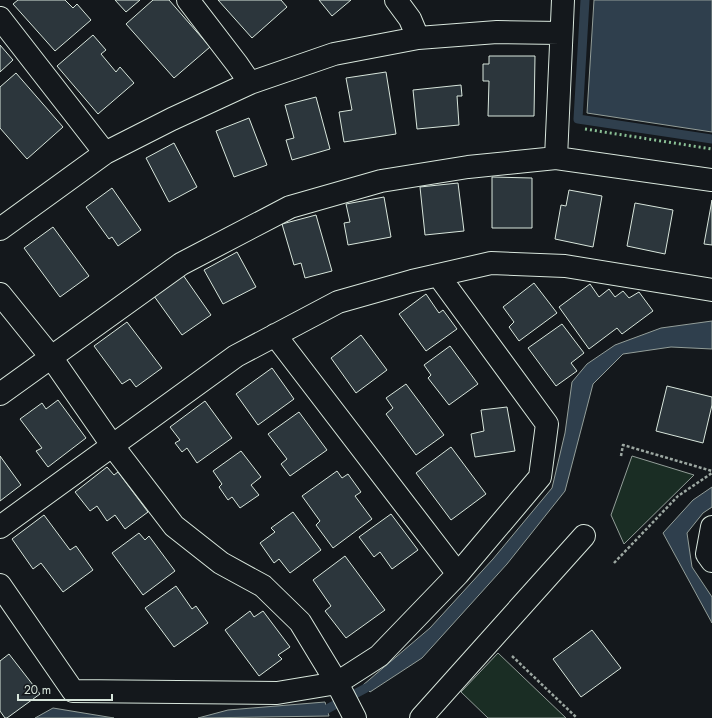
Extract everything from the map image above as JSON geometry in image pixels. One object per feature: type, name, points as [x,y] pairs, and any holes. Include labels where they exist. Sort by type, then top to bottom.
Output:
[{"type":"street","points":[[188,0],[250,83]]},
{"type":"street","points":[[396,0],[410,19],[418,38]]},
{"type":"street","points":[[556,158],[560,33],[563,0]]},
{"type":"street","points":[[0,18],[105,153]]},
{"type":"street","points":[[0,229],[105,153],[172,119],[250,83],[334,54],[418,38],[497,32],[560,33]]},
{"type":"street","points":[[0,394],[181,264],[290,207],[381,181],[468,167],[556,158],[712,180]]},
{"type":"street","points":[[0,527],[236,356],[338,302],[412,281],[491,264],[565,266],[712,290]]},
{"type":"street","points":[[0,585],[73,691],[277,693],[340,688],[379,656],[458,574],[540,477],[547,424],[438,275]]},
{"type":"street","points":[[0,294],[50,357],[112,445],[174,526],[221,563],[264,586],[300,622],[340,688],[353,715]]},
{"type":"street","points":[[275,335],[458,574]]},
{"type":"street","points":[[712,527],[707,554],[712,561]]},
{"type":"street","points":[[421,718],[584,536]]},
{"type":"path","points":[[621,456],[623,445],[712,472]]},
{"type":"path","points":[[614,563],[678,496],[712,472]]},
{"type":"path","points":[[493,638],[577,718]]},
{"type":"green space","points":[[632,456],[694,475],[624,544],[611,515]]},
{"type":"green space","points":[[498,653],[566,718],[488,718],[461,692]]},
{"type":"water","points":[[594,0],[712,0],[712,132],[587,113]]},
{"type":"water","points":[[712,321],[712,349],[671,347],[623,354],[593,384],[565,491],[507,564],[422,658],[370,692],[363,685],[430,628],[493,559],[552,488],[565,433],[572,382],[587,364],[615,345],[661,328]]},
{"type":"water","points":[[712,487],[712,507],[703,513],[687,533],[692,567],[712,597],[712,623],[663,533],[693,500]]},
{"type":"water","points":[[325,702],[329,716],[198,718],[228,710]]},
{"type":"water","points":[[53,708],[114,718],[35,718]]},
{"type":"building","points":[[18,0],[65,0],[73,8],[77,4],[91,20],[55,51],[13,4]]},
{"type":"building","points":[[115,0],[140,0],[126,12]]},
{"type":"building","points":[[153,0],[169,0],[210,47],[174,78],[126,24]]},
{"type":"building","points":[[218,0],[281,0],[287,7],[252,38]]},
{"type":"building","points":[[319,0],[351,0],[332,16]]},
{"type":"building","points":[[93,35],[106,50],[101,54],[116,72],[120,67],[134,83],[98,114],[57,66]]},
{"type":"building","points":[[0,45],[13,60],[0,72]]},
{"type":"building","points":[[489,56],[535,56],[534,116],[488,116],[489,81],[483,81],[483,64],[489,64]]},
{"type":"building","points":[[386,72],[396,134],[344,142],[339,112],[352,110],[346,78]]},
{"type":"building","points":[[16,73],[63,127],[27,159],[0,128],[0,87]]},
{"type":"building","points":[[461,85],[462,96],[457,96],[459,125],[417,129],[413,90]]},
{"type":"building","points":[[316,97],[330,149],[292,160],[286,140],[294,138],[285,105]]},
{"type":"building","points":[[249,118],[267,165],[234,177],[216,131]]},
{"type":"building","points":[[174,143],[197,187],[169,202],[146,158]]},
{"type":"building","points":[[492,177],[532,178],[532,228],[492,228]]},
{"type":"building","points":[[458,183],[464,231],[425,235],[420,187]]},
{"type":"building","points":[[112,188],[141,230],[118,246],[112,237],[109,239],[86,207]]},
{"type":"building","points":[[569,190],[602,196],[593,247],[555,239],[561,205],[566,206]]},
{"type":"building","points":[[384,197],[391,237],[348,245],[344,223],[350,222],[346,204]]},
{"type":"building","points":[[712,200],[712,245],[704,244]]},
{"type":"building","points":[[635,203],[673,210],[665,254],[627,246]]},
{"type":"building","points":[[316,215],[332,271],[305,278],[301,263],[294,265],[282,224]]},
{"type":"building","points":[[53,227],[89,276],[60,297],[24,248]]},
{"type":"building","points":[[237,252],[256,287],[223,304],[204,270]]},
{"type":"building","points":[[183,275],[211,315],[182,335],[154,296]]},
{"type":"building","points":[[534,283],[557,313],[519,341],[509,327],[514,322],[503,307]]},
{"type":"building","points":[[590,284],[599,297],[609,289],[615,297],[623,291],[629,298],[639,292],[653,311],[622,334],[617,328],[589,349],[559,307]]},
{"type":"building","points":[[426,294],[439,313],[443,310],[457,329],[426,351],[399,314]]},
{"type":"building","points":[[127,322],[162,368],[136,387],[130,379],[122,384],[94,346]]},
{"type":"building","points":[[562,324],[584,353],[571,363],[577,371],[556,386],[528,348]]},
{"type":"building","points":[[361,335],[387,370],[356,393],[331,358]]},
{"type":"building","points":[[450,346],[478,384],[449,405],[428,378],[431,375],[424,365]]},
{"type":"building","points":[[272,368],[294,399],[258,425],[236,394]]},
{"type":"building","points":[[406,384],[444,435],[416,455],[386,414],[393,408],[386,398]]},
{"type":"building","points":[[667,386],[712,397],[712,405],[703,443],[656,431]]},
{"type":"building","points":[[58,400],[86,438],[48,467],[36,451],[42,448],[20,419],[42,403],[46,409]]},
{"type":"building","points":[[205,401],[232,438],[197,463],[187,448],[182,452],[175,443],[180,440],[170,427]]},
{"type":"building","points":[[507,407],[515,451],[475,457],[471,434],[484,431],[481,410]]},
{"type":"building","points":[[299,412],[327,450],[290,476],[281,464],[287,459],[268,434]]},
{"type":"building","points":[[451,447],[486,494],[451,520],[416,473]]},
{"type":"building","points":[[241,451],[261,477],[251,485],[259,495],[240,508],[232,497],[228,500],[219,487],[222,484],[213,471]]},
{"type":"building","points":[[0,456],[21,485],[0,501]]},
{"type":"building","points":[[107,467],[114,475],[118,472],[148,512],[125,529],[115,515],[107,521],[97,506],[90,511],[75,492]]},
{"type":"building","points":[[337,471],[342,478],[348,474],[361,492],[355,496],[372,519],[333,548],[316,525],[320,521],[302,496]]},
{"type":"building","points":[[293,512],[321,550],[290,573],[279,559],[274,563],[260,543],[275,532],[271,528]]},
{"type":"building","points":[[391,514],[418,550],[392,569],[380,552],[374,557],[359,537]]},
{"type":"building","points":[[44,515],[70,550],[76,546],[93,570],[63,592],[41,563],[33,569],[12,539]]},
{"type":"building","points":[[139,533],[145,540],[149,536],[175,571],[143,595],[112,553]]},
{"type":"building","points":[[345,556],[385,610],[346,638],[325,611],[331,606],[313,580]]},
{"type":"building","points":[[176,586],[192,609],[196,606],[208,623],[174,647],[145,608]]},
{"type":"building","points":[[250,611],[254,617],[263,611],[290,647],[278,655],[282,659],[259,676],[225,630]]},
{"type":"building","points":[[592,630],[621,668],[581,697],[553,659]]},
{"type":"building","points":[[9,654],[40,694],[5,718],[0,711],[0,661]]},
{"type":"waterway","points":[[585,0],[578,119],[712,139]]},
{"type":"waterway","points":[[327,709],[366,688]]},
{"type":"hedge","points":[[585,129],[712,149]]}]
